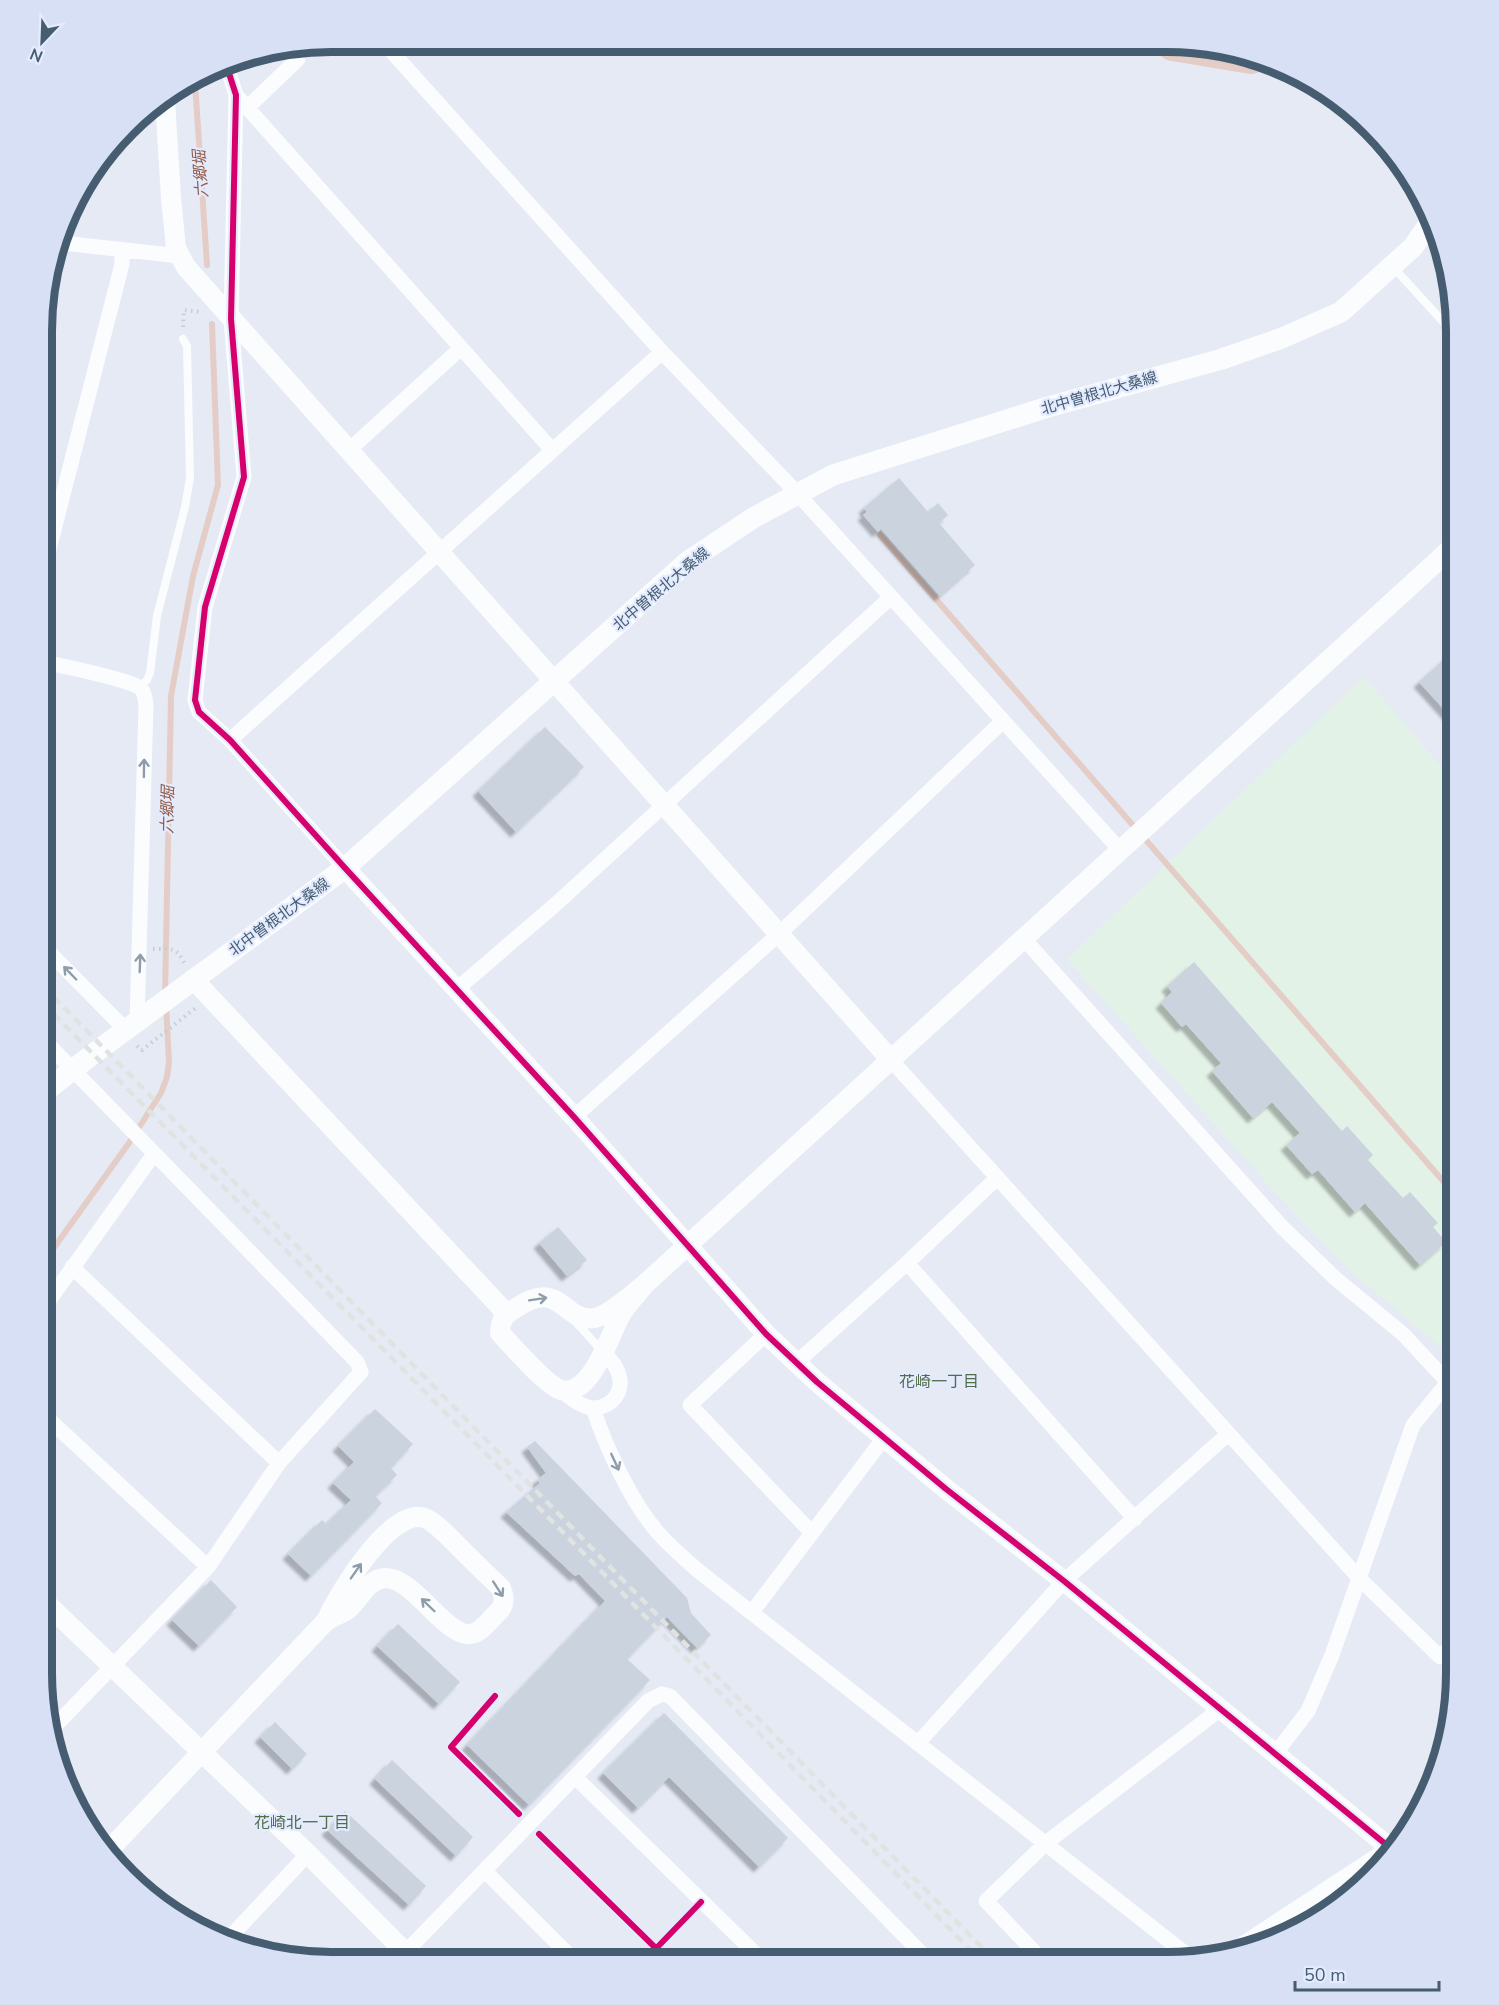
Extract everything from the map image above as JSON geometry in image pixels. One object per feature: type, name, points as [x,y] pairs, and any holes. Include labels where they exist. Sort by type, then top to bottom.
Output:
[{"type":"main road","name":"北中曽根北大桑線","points":[[52,1086],[72,1069],[136,1026],[186,979],[345,868],[687,562],[753,518],[797,493],[844,471],[1048,407],[1222,359],[1282,338],[1341,312],[1393,267],[1413,247],[1426,228]]},
{"type":"street","points":[[392,52],[662,352],[797,493],[1120,850]]},
{"type":"street","points":[[248,108],[298,59],[294,55]]},
{"type":"street","points":[[229,72],[236,95],[231,319],[244,477],[205,607],[195,700],[199,712],[230,740],[574,1117],[766,1334],[796,1363],[884,1438],[1064,1581],[1219,1710],[1387,1845]]},
{"type":"street","points":[[236,95],[552,450]]},
{"type":"street","points":[[165,107],[176,248],[186,267],[891,1060],[1228,1434],[1360,1579],[1440,1657],[1446,1651]]},
{"type":"street","points":[[67,244],[180,256]]},
{"type":"street","points":[[52,538],[122,264],[123,250]]},
{"type":"street","points":[[348,451],[461,348]]},
{"type":"street","points":[[230,740],[662,352]]},
{"type":"street","points":[[603,1353],[618,1369],[621,1386],[611,1401],[602,1407],[593,1408],[574,1400],[548,1382],[500,1333],[500,1324],[507,1314],[530,1299],[542,1296],[553,1298],[585,1318],[602,1316],[644,1285],[1446,553]]},
{"type":"street","points":[[457,988],[556,904],[891,597]]},
{"type":"street","points":[[52,664],[139,687],[144,693],[146,705],[136,1026]]},
{"type":"street","points":[[574,1117],[779,934],[1003,721]]},
{"type":"street","points":[[1024,939],[1282,1227],[1336,1279],[1404,1334],[1446,1373]]},
{"type":"street","points":[[52,954],[136,1026]]},
{"type":"street","points":[[186,979],[507,1314]]},
{"type":"street","points":[[52,1048],[361,1367],[358,1378],[279,1463],[208,1567],[57,1724]]},
{"type":"street","points":[[52,1296],[149,1149]]},
{"type":"street","points":[[796,1363],[997,1178]]},
{"type":"street","points":[[907,1263],[1135,1519]]},
{"type":"street","points":[[72,1267],[279,1463]]},
{"type":"street","points":[[561,1390],[575,1389],[588,1378],[620,1317],[644,1285]]},
{"type":"street","points":[[766,1334],[690,1405],[812,1533]]},
{"type":"street","points":[[1275,1754],[1308,1711],[1332,1655],[1413,1425],[1446,1390]]},
{"type":"street","points":[[593,1408],[617,1467],[634,1498],[660,1535],[696,1569],[1184,1952]]},
{"type":"street","points":[[52,1422],[208,1567]]},
{"type":"street","points":[[918,1743],[1064,1581],[1228,1434]]},
{"type":"street","points":[[752,1612],[884,1438]]},
{"type":"street","points":[[112,1846],[326,1621],[348,1609],[373,1582],[388,1578],[399,1580],[451,1628],[470,1634],[477,1632],[501,1610],[504,1595],[501,1588],[441,1530],[427,1519],[413,1517],[395,1526],[377,1544],[335,1601],[326,1621]]},
{"type":"street","points":[[52,1608],[308,1854],[401,1953]]},
{"type":"street","points":[[411,1953],[485,1871],[648,1701],[662,1694],[670,1696],[921,1953]]},
{"type":"street","points":[[1035,1953],[986,1901],[1046,1843],[1219,1710]]},
{"type":"street","points":[[575,1777],[755,1953]]},
{"type":"street","points":[[233,1934],[308,1854]]},
{"type":"street","points":[[1247,1941],[1376,1859]]},
{"type":"street","points":[[485,1871],[567,1953]]},
{"type":"lane","points":[[1393,267],[1446,325]]},
{"type":"lane","points":[[139,687],[147,680],[150,673],[157,616],[185,507],[190,478],[187,346],[183,339]]},
{"type":"lane","points":[[570,1310],[575,1323],[603,1353]]},
{"type":"path","points":[[183,339],[184,310],[200,313],[204,311]]},
{"type":"path","points":[[152,949],[175,949],[181,954],[186,979]]},
{"type":"path","points":[[136,1026],[142,1050],[198,1007]]},
{"type":"shaded area","points":[[1364,677],[1446,772],[1446,1352],[1344,1265],[1275,1192],[1067,959]]},
{"type":"building","points":[[899,478],[928,512],[938,503],[948,515],[939,523],[975,565],[940,596],[881,529],[878,532],[863,515],[867,512],[864,508]]},
{"type":"building","points":[[1446,658],[1446,712],[1419,682]]},
{"type":"building","points":[[545,727],[584,767],[516,832],[478,791]]},
{"type":"building","points":[[1194,962],[1342,1131],[1347,1126],[1373,1155],[1368,1160],[1403,1198],[1410,1192],[1438,1223],[1433,1227],[1446,1242],[1420,1265],[1365,1203],[1355,1212],[1318,1170],[1312,1174],[1286,1145],[1300,1133],[1272,1102],[1253,1118],[1212,1071],[1221,1063],[1186,1024],[1182,1027],[1161,1003],[1172,992],[1167,986]]},
{"type":"building","points":[[558,1227],[587,1260],[567,1276],[539,1243]]},
{"type":"building","points":[[375,1409],[413,1444],[391,1468],[397,1475],[375,1496],[382,1503],[311,1576],[288,1554],[322,1520],[326,1524],[351,1500],[333,1483],[354,1462],[338,1446]]},
{"type":"building","points":[[535,1441],[687,1598],[691,1613],[711,1635],[697,1648],[667,1617],[627,1659],[650,1680],[529,1805],[467,1745],[605,1601],[579,1574],[575,1576],[506,1512],[540,1483],[537,1480],[546,1473],[527,1447]]},
{"type":"building","points":[[211,1580],[237,1607],[199,1646],[172,1620]]},
{"type":"building","points":[[398,1624],[460,1682],[439,1704],[377,1646]]},
{"type":"building","points":[[664,1713],[788,1838],[759,1867],[669,1777],[638,1808],[603,1773]]},
{"type":"building","points":[[275,1722],[307,1754],[292,1769],[260,1737]]},
{"type":"building","points":[[392,1760],[473,1837],[456,1856],[375,1779]]},
{"type":"building","points":[[345,1811],[426,1886],[409,1905],[327,1830]]},
{"type":"waterway","name":"六郷堀","points":[[195,88],[207,265]]},
{"type":"waterway","name":"六郷堀","points":[[165,995],[171,696],[193,576],[218,485],[212,324]]},
{"type":"waterway","points":[[880,535],[1446,1184]]},
{"type":"waterway","name":"六郷堀","points":[[52,1250],[129,1143],[161,1093],[167,1077],[169,1062],[166,1005]]},
{"type":"railway","points":[[52,995],[987,1953]]},
{"type":"railway","points":[[52,1012],[973,1953]]},
{"type":"cycle path","points":[[229,72],[236,95],[231,319],[244,477],[205,607],[195,700],[199,712],[230,740],[574,1117],[766,1334],[817,1382],[946,1489],[1064,1581],[1387,1845]]},
{"type":"cycle path","points":[[495,1696],[451,1747],[519,1814]]},
{"type":"cycle path","points":[[539,1834],[661,1953]]},
{"type":"cycle path","points":[[652,1953],[701,1902]]},
{"type":"district","name":"花崎一丁目","points":[[939,1382]]},
{"type":"district","name":"花崎北一丁目","points":[[302,1823]]}]
